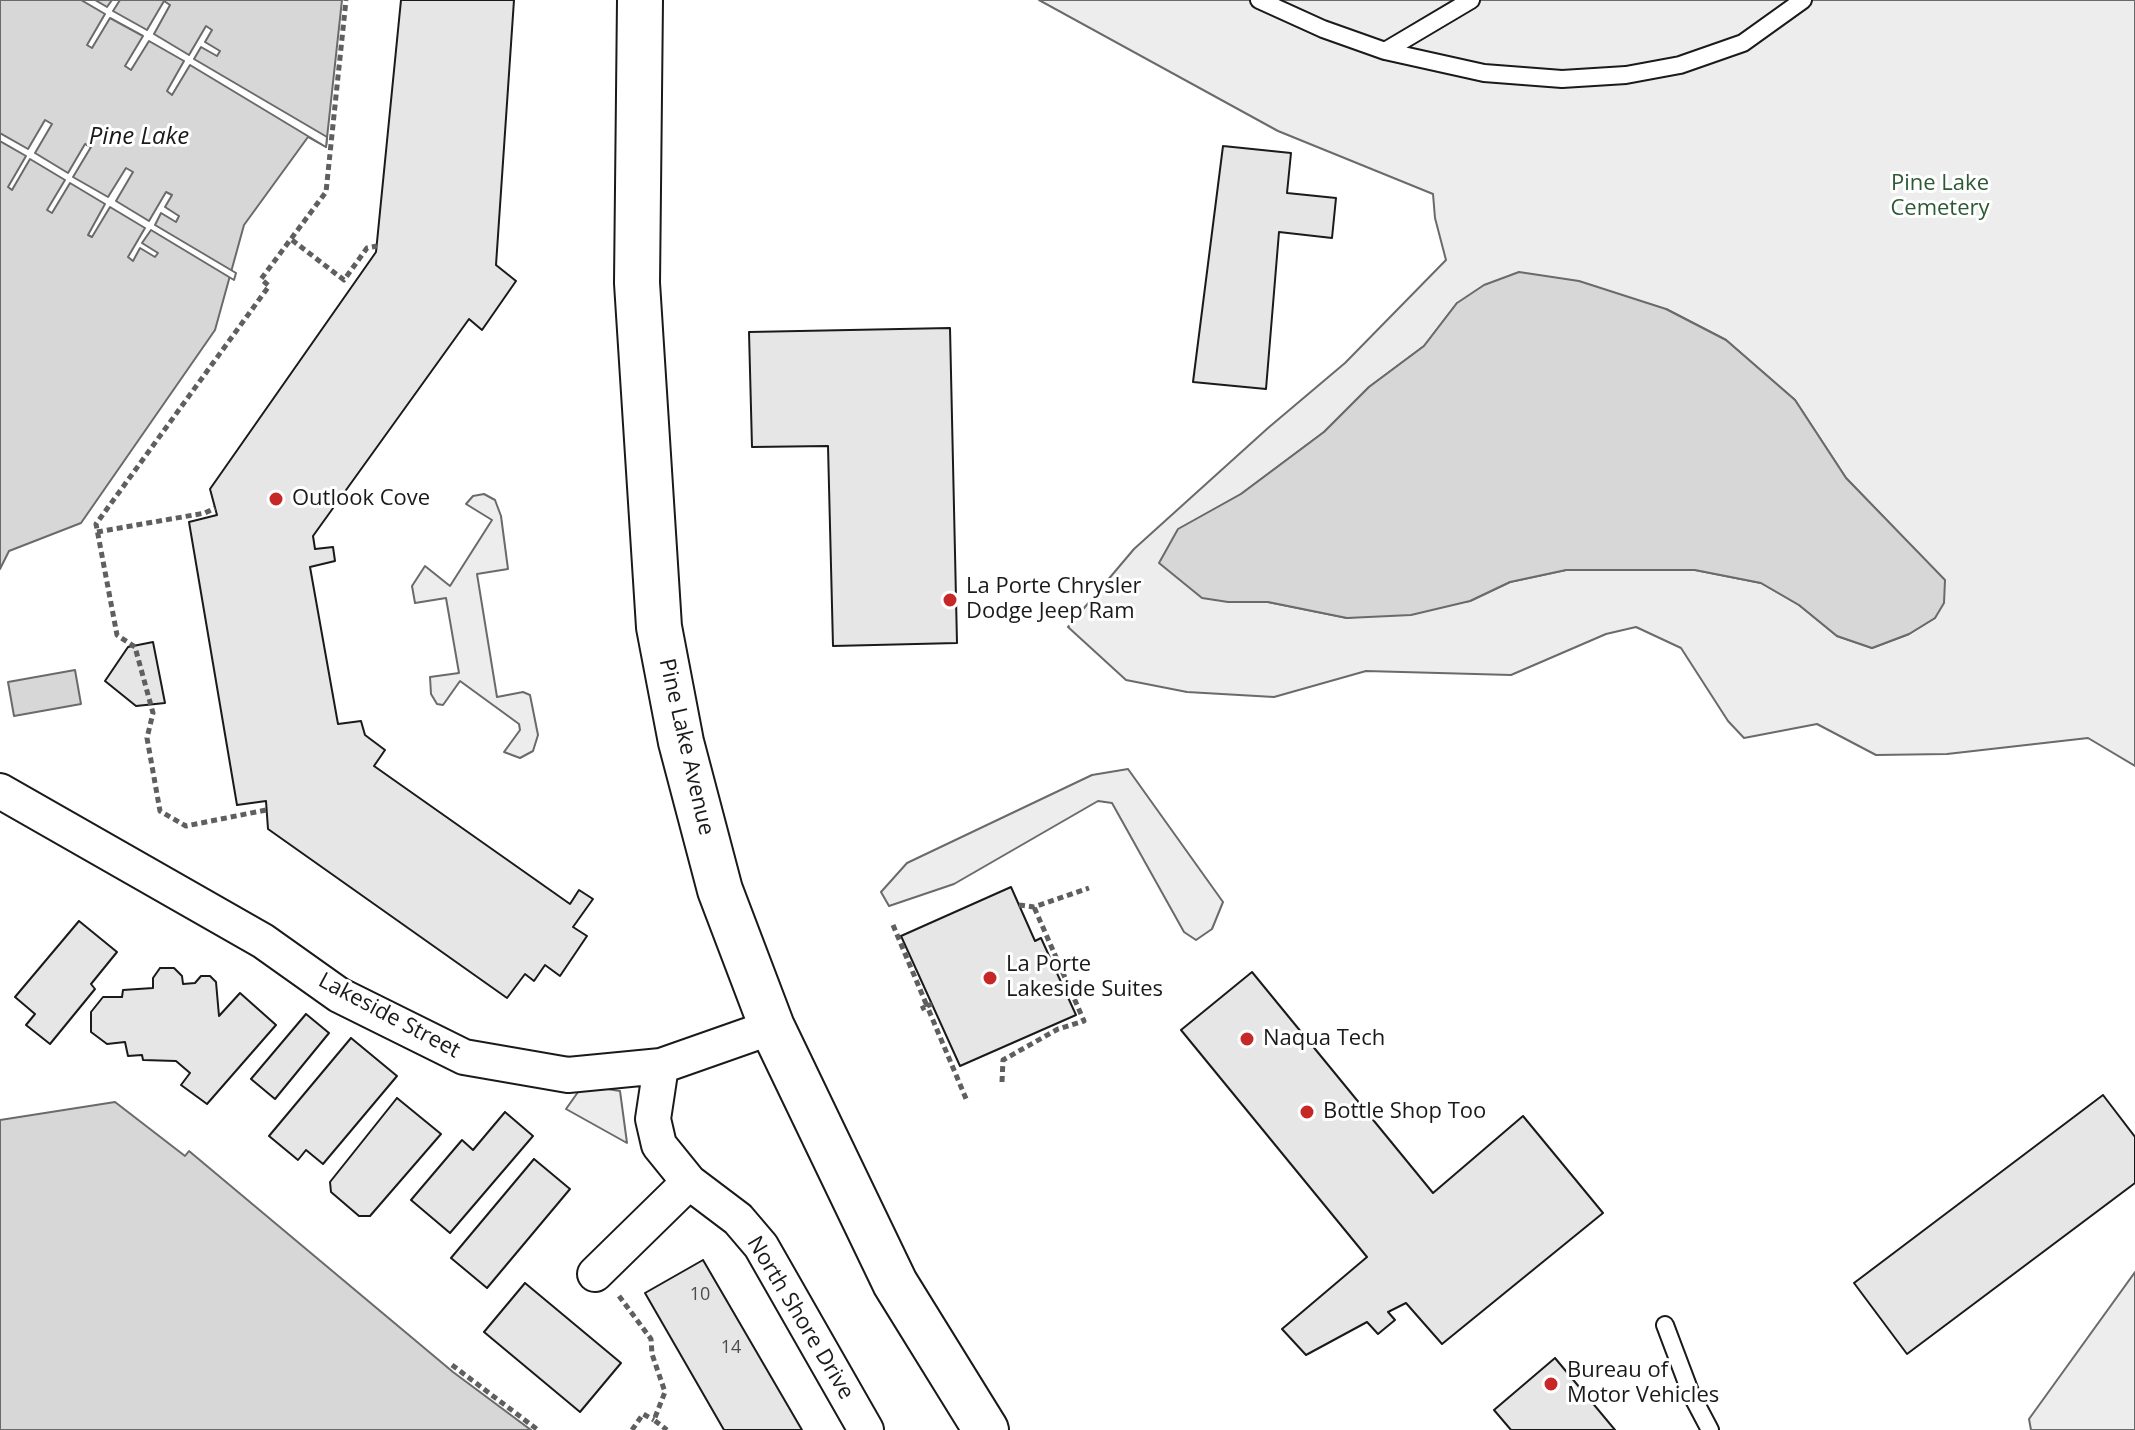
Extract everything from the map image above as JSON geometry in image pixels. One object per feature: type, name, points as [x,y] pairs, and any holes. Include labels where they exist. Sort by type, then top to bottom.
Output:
[{"type":"main road","name":"Pine Lake Avenue","points":[[640,0],[637,283],[659,627],[681,742],[720,890],[772,1027],[895,1283],[986,1430]]},
{"type":"street","name":"Lakeside Street","points":[[0,791],[263,941],[339,995],[464,1057],[568,1075],[661,1066],[772,1027]]},
{"type":"street","name":"North Shore Drive","points":[[661,1066],[653,1119],[659,1145],[689,1182],[738,1219],[761,1246],[866,1430]]},
{"type":"street","points":[[597,1272],[689,1182]]},
{"type":"lane","points":[[1259,0],[1323,29],[1385,51],[1484,73],[1562,79],[1626,75],[1680,65],[1743,43],[1803,0]]},
{"type":"lane","points":[[1385,51],[1471,0]]},
{"type":"lane","points":[[1665,1325],[1691,1394],[1710,1430]]},
{"type":"path","points":[[266,810],[186,826],[160,811],[147,738],[153,713],[135,647],[117,635],[96,524],[269,286],[261,279],[326,192],[346,0]]},
{"type":"path","points":[[292,240],[344,280],[367,248],[377,246]]},
{"type":"path","points":[[97,532],[205,513],[215,508]]},
{"type":"path","points":[[1019,905],[1034,907],[1089,888]]},
{"type":"path","points":[[1002,1082],[1003,1060],[1058,1026],[1084,1021],[1034,907]]},
{"type":"path","points":[[893,925],[967,1101]]},
{"type":"path","points":[[597,1272],[651,1339],[652,1354],[665,1392],[654,1420]]},
{"type":"path","points":[[452,1365],[538,1430]]},
{"type":"path","points":[[632,1430],[643,1414],[667,1430]]},
{"type":"green space","name":"Pine Lake Cemetery","points":[[1039,0],[2135,0],[2135,766],[2088,738],[1947,754],[1876,755],[1817,724],[1744,738],[1728,721],[1681,648],[1636,627],[1606,634],[1511,675],[1366,671],[1274,697],[1187,692],[1126,680],[1068,627],[1134,549],[1345,363],[1446,260],[1435,218],[1433,194],[1278,131]],"holes":[[[1457,303],[1666,309],[1726,340],[1795,400],[1846,478],[1944,580],[1935,618],[1909,634],[1872,648],[1837,636],[1799,605],[1761,583],[1695,570],[1566,570],[1510,582],[1470,601],[1347,618],[1268,602],[1228,602],[1179,529],[1241,494],[1324,432],[1369,387],[1424,346]]]},
{"type":"green space","points":[[484,494],[495,500],[501,516],[508,569],[477,574],[497,697],[523,692],[530,695],[538,735],[533,751],[520,758],[504,752],[520,730],[519,724],[460,681],[443,705],[437,704],[431,694],[430,677],[459,673],[446,598],[415,603],[412,586],[425,566],[450,586],[492,520],[466,504],[473,496]]},
{"type":"green space","points":[[1128,769],[1223,902],[1212,929],[1196,940],[1184,932],[1112,803],[1098,801],[954,884],[889,906],[881,892],[907,863],[1092,775]]},
{"type":"green space","points":[[583,1085],[620,1091],[627,1143],[566,1109]]},
{"type":"green space","points":[[2135,1272],[2135,1430],[2031,1430],[2029,1419]]},
{"type":"water","name":"Pine Lake","points":[[0,0],[342,0],[326,147],[308,137],[244,225],[215,330],[81,523],[9,551],[0,569]]},
{"type":"water","points":[[1519,272],[1579,281],[1666,309],[1726,340],[1795,400],[1846,478],[1945,580],[1944,603],[1935,618],[1909,634],[1872,648],[1837,636],[1799,605],[1761,583],[1695,570],[1566,570],[1510,582],[1470,601],[1411,615],[1347,618],[1268,602],[1228,602],[1202,598],[1159,563],[1178,529],[1241,494],[1324,432],[1369,387],[1424,346],[1457,303],[1484,285]]},
{"type":"water","points":[[75,670],[81,704],[14,716],[8,682]]},
{"type":"water","points":[[115,1102],[185,1156],[189,1151],[453,1372],[531,1430],[0,1430],[0,1120]]},
{"type":"pier","points":[[81,0],[95,0],[107,7],[112,0],[120,0],[113,11],[147,30],[164,1],[170,5],[154,34],[189,55],[206,26],[212,30],[205,42],[220,51],[217,56],[201,47],[194,59],[327,137],[326,147],[190,65],[172,95],[167,91],[184,61],[149,41],[131,70],[125,66],[143,36],[110,18],[92,48],[87,45],[105,14]]},
{"type":"pier","points":[[45,120],[52,124],[35,153],[68,173],[85,144],[91,147],[73,177],[108,197],[126,168],[133,172],[116,201],[149,221],[166,192],[172,195],[165,207],[179,216],[176,222],[161,213],[155,225],[236,273],[234,280],[151,230],[142,243],[158,253],[155,257],[140,248],[133,261],[128,257],[145,228],[110,207],[92,237],[88,235],[105,204],[70,183],[52,213],[47,210],[65,180],[30,159],[12,190],[8,187],[26,156],[0,141],[0,133],[28,149]]},
{"type":"building","name":"Outlook Cove","points":[[401,0],[514,0],[496,265],[516,281],[482,330],[469,319],[313,536],[315,549],[333,547],[335,561],[310,567],[338,724],[361,721],[365,735],[385,750],[374,766],[570,904],[579,890],[593,899],[573,927],[587,936],[560,976],[545,965],[534,981],[525,974],[507,998],[268,829],[266,801],[237,805],[189,522],[217,515],[210,489],[376,252]]},
{"type":"building","points":[[1223,146],[1291,153],[1287,193],[1336,198],[1332,238],[1279,232],[1266,389],[1193,382]]},
{"type":"building","points":[[950,328],[957,643],[833,646],[828,446],[752,447],[749,332]]},
{"type":"building","points":[[153,642],[165,703],[136,706],[105,681],[128,647]]},
{"type":"building","name":"La Porte Lakeside Suites","points":[[1011,887],[1035,941],[1041,938],[1076,1015],[960,1066],[901,936]]},
{"type":"building","points":[[79,921],[117,952],[91,984],[95,989],[50,1044],[26,1025],[35,1014],[15,997]]},
{"type":"building","points":[[160,968],[174,968],[182,976],[183,984],[195,983],[201,976],[210,976],[216,982],[219,1016],[240,993],[276,1025],[207,1104],[181,1085],[190,1073],[176,1061],[143,1060],[142,1055],[128,1056],[125,1042],[107,1044],[91,1032],[91,1012],[103,997],[122,997],[123,990],[153,988],[153,978]]},
{"type":"building","points":[[1252,972],[1433,1193],[1523,1116],[1603,1213],[1442,1344],[1406,1303],[1388,1312],[1395,1320],[1378,1334],[1367,1322],[1306,1355],[1282,1329],[1367,1257],[1181,1030]]},
{"type":"building","points":[[306,1014],[329,1033],[275,1099],[251,1079]]},
{"type":"building","points":[[351,1038],[397,1076],[323,1164],[306,1150],[298,1160],[269,1136]]},
{"type":"building","points":[[2103,1095],[2135,1137],[2135,1183],[1907,1354],[1854,1283]]},
{"type":"building","points":[[397,1098],[441,1134],[370,1216],[359,1216],[331,1192],[330,1182]]},
{"type":"building","points":[[505,1112],[533,1136],[450,1233],[411,1200],[462,1140],[473,1150]]},
{"type":"building","points":[[534,1159],[570,1189],[487,1288],[451,1258]]},
{"type":"building","points":[[703,1260],[802,1430],[724,1430],[645,1293]]},
{"type":"building","points":[[525,1283],[621,1363],[580,1412],[484,1332]]},
{"type":"building","name":"Bureau of Motor Vehicles","points":[[1555,1358],[1615,1430],[1511,1430],[1494,1410]]},
{"type":"place","name":"Outlook Cove","points":[[276,499]]},
{"type":"place","name":"La Porte Chrysler Dodge Jeep Ram","points":[[950,600]]},
{"type":"place","name":"La Porte Lakeside Suites","points":[[990,978]]},
{"type":"place","name":"Naqua Tech","points":[[1247,1039]]},
{"type":"place","name":"Bottle Shop Too","points":[[1307,1112]]},
{"type":"place","name":"Bureau of Motor Vehicles","points":[[1551,1384]]}]
